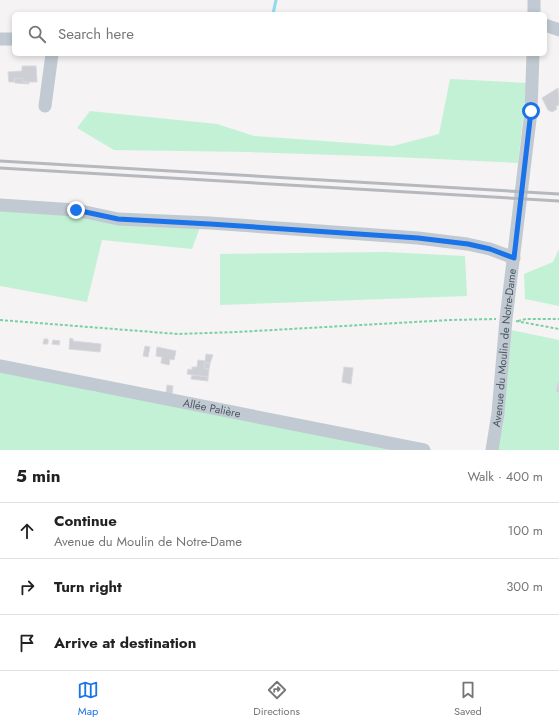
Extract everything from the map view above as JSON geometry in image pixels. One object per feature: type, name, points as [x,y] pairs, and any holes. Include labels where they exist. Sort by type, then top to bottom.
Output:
[{"type":"street","points":[[534,0],[534,12]]},
{"type":"street","points":[[547,26],[559,30]]},
{"type":"street","points":[[0,39],[12,39]]},
{"type":"street","points":[[45,106],[52,56]]},
{"type":"street","name":"Avenue du Moulin de Notre-Dame","points":[[492,450],[512,320],[514,258],[531,111],[533,56]]},
{"type":"street","points":[[0,205],[76,210],[118,219],[418,238],[468,244],[490,249],[514,258]]},
{"type":"street","name":"Allée Palière","points":[[0,366],[424,450]]},
{"type":"path","points":[[0,320],[178,334],[245,332],[450,320],[559,319]]},
{"type":"path","points":[[512,320],[559,329]]},
{"type":"green space","points":[[450,79],[527,83],[518,163],[249,152],[114,150],[77,128],[90,111],[217,124],[254,136],[393,146],[439,134]]},
{"type":"green space","points":[[0,209],[200,227],[192,249],[102,240],[87,302],[0,286]]},
{"type":"green space","points":[[559,249],[559,306],[525,299],[524,274],[553,262]]},
{"type":"green space","points":[[385,252],[465,256],[467,296],[220,305],[220,254]]},
{"type":"green space","points":[[511,330],[559,340],[559,450],[498,450]]},
{"type":"green space","points":[[0,371],[77,386],[96,392],[115,393],[394,450],[0,450]]},
{"type":"building","points":[[22,66],[36,66],[37,82],[23,82],[22,78],[14,79],[14,82],[9,82],[8,72],[22,71]]},
{"type":"building","points":[[22,78],[23,82],[29,82],[29,84],[15,83],[14,79]]},
{"type":"building","points":[[558,88],[559,105],[556,106],[557,109],[552,112],[548,110],[542,98]]},
{"type":"building","points":[[70,338],[73,339],[73,341],[101,344],[100,352],[69,349]]},
{"type":"building","points":[[44,339],[48,339],[48,344],[43,344]]},
{"type":"building","points":[[53,340],[60,341],[59,345],[52,344]]},
{"type":"building","points":[[145,346],[150,347],[148,357],[143,356]]},
{"type":"building","points":[[157,347],[176,351],[174,360],[170,359],[169,365],[161,363],[162,357],[156,356]]},
{"type":"building","points":[[206,354],[213,355],[210,363],[205,363],[204,368],[209,369],[208,377],[187,374],[188,369],[192,370],[192,367],[197,367],[198,360],[205,361]]},
{"type":"building","points":[[205,363],[210,363],[209,369],[204,368]]},
{"type":"building","points":[[344,367],[353,368],[351,384],[342,382]]},
{"type":"building","points":[[192,375],[208,377],[208,381],[191,379]]},
{"type":"building","points":[[558,383],[559,392],[556,392]]},
{"type":"building","points":[[167,385],[173,386],[172,394],[166,393]]},
{"type":"waterway","points":[[273,12],[276,0]]},
{"type":"railway","points":[[0,161],[559,194]]},
{"type":"railway","points":[[0,168],[559,201]]},
{"type":"route","points":[[76,210],[118,219],[418,238],[468,244],[490,249],[514,258],[531,111]]}]
